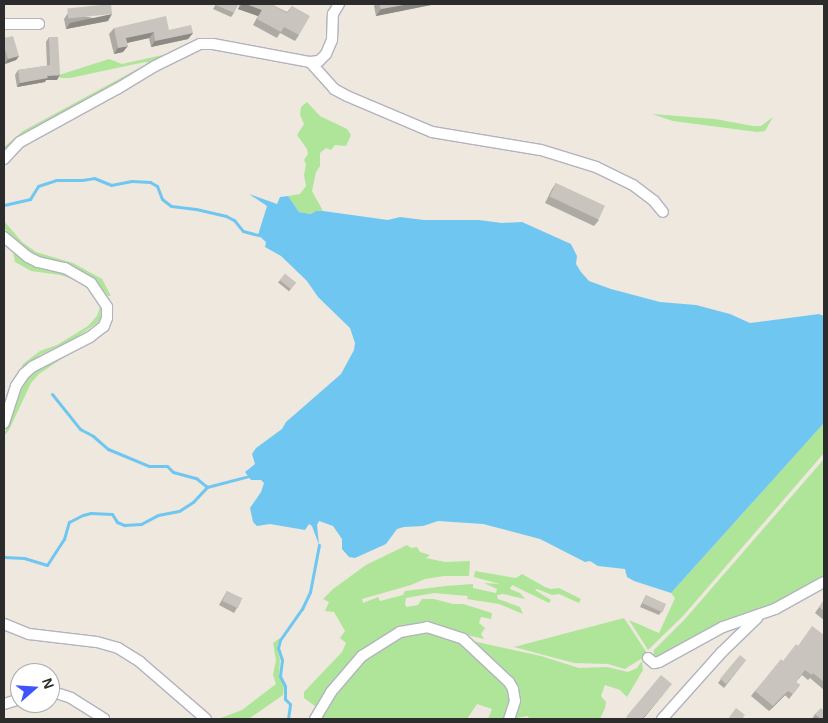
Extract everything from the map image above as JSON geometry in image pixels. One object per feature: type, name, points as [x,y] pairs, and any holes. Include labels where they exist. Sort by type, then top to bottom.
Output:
[{"type":"street","points":[[4,159],[20,142],[155,66],[200,44],[223,46],[310,62],[319,60],[326,54],[332,40],[332,14],[339,4]]},
{"type":"street","points":[[4,24],[39,24]]},
{"type":"street","points":[[310,62],[334,88],[432,132],[517,145],[577,160],[607,171],[633,185],[654,201],[663,212]]},
{"type":"street","points":[[4,237],[10,244],[38,262],[65,268],[82,276],[98,292],[107,307],[108,318],[104,326],[90,337],[32,367],[24,374],[16,386],[4,423]]},
{"type":"street","points":[[662,719],[751,622],[824,582]]},
{"type":"street","points":[[648,658],[654,663],[659,662],[723,627],[760,616]]},
{"type":"street","points":[[4,624],[29,634],[96,642],[118,648],[140,662],[206,719]]},
{"type":"street","points":[[315,719],[331,692],[362,656],[400,632],[427,627],[463,639],[509,682],[513,689],[515,701],[509,719]]},
{"type":"street","points":[[60,694],[71,698],[104,719]]},
{"type":"green space","points":[[167,54],[153,64],[145,62],[70,78],[60,78],[59,75],[109,59],[122,64]]},
{"type":"green space","points":[[143,66],[147,67],[4,155],[4,147],[23,131]]},
{"type":"green space","points":[[307,102],[320,116],[347,129],[351,135],[346,146],[335,145],[331,150],[326,148],[320,153],[320,166],[316,172],[312,191],[323,211],[316,211],[312,214],[299,212],[288,196],[300,194],[306,186],[304,175],[306,164],[304,160],[308,154],[307,149],[297,135],[304,124],[300,115],[301,107]]},
{"type":"green space","points":[[652,114],[715,119],[753,126],[761,126],[773,117],[765,131],[757,132],[673,121]]},
{"type":"green space","points":[[4,221],[22,242],[36,252],[73,263],[102,279],[111,296],[108,296],[96,281],[86,274],[30,254],[11,239],[4,227]]},
{"type":"green space","points":[[13,253],[36,265],[68,271],[83,280],[105,304],[103,317],[97,323],[74,339],[40,355],[28,365],[4,416],[4,403],[23,364],[40,351],[57,345],[88,326],[97,316],[101,304],[92,292],[79,281],[60,275],[31,271],[15,262]]},
{"type":"green space","points":[[79,347],[39,374],[31,383],[9,430],[4,436],[15,402],[29,375],[36,368]]},
{"type":"green space","points":[[824,423],[824,453],[683,616],[648,650],[629,620],[659,633],[675,598],[671,593]]},
{"type":"green space","points":[[824,459],[824,579],[814,586],[661,659],[653,658],[654,650],[685,619]]},
{"type":"green space","points":[[407,545],[411,548],[417,547],[420,552],[430,555],[426,558],[445,562],[470,561],[469,576],[444,576],[425,579],[362,599],[363,603],[378,597],[380,601],[403,595],[405,591],[446,586],[473,584],[473,588],[496,593],[497,589],[484,583],[500,584],[474,577],[475,571],[516,578],[522,574],[545,587],[551,589],[559,588],[581,599],[579,603],[559,594],[552,595],[537,589],[535,590],[551,600],[549,603],[512,585],[510,589],[520,593],[525,599],[503,594],[497,595],[498,599],[520,607],[523,614],[499,604],[467,599],[468,596],[434,593],[406,598],[405,605],[407,607],[418,605],[422,599],[434,599],[453,604],[463,604],[492,613],[491,619],[481,617],[479,623],[485,628],[481,634],[484,639],[433,627],[381,640],[319,709],[304,698],[304,692],[342,652],[346,643],[340,638],[345,631],[334,612],[325,611],[329,602],[323,599],[333,589],[366,565]]},
{"type":"green space","points":[[624,618],[647,653],[647,657],[625,669],[608,664],[574,663],[514,647]]},
{"type":"green space","points":[[414,632],[434,632],[467,646],[495,671],[513,696],[506,719],[488,719],[492,709],[477,704],[467,719],[319,719],[359,665],[387,642]]},
{"type":"green space","points":[[280,638],[277,647],[280,660],[279,676],[284,686],[283,695],[250,718],[218,719],[242,710],[276,684],[273,675],[276,660],[273,643]]},
{"type":"green space","points":[[468,640],[541,656],[579,668],[607,667],[628,672],[637,668],[642,661],[643,670],[627,697],[620,690],[605,685],[601,696],[606,702],[600,719],[529,719],[528,716],[511,719],[518,699]]},
{"type":"water","points":[[249,194],[277,204],[280,197],[288,196],[299,212],[311,214],[316,211],[323,211],[388,220],[400,217],[424,220],[522,222],[571,244],[577,256],[576,264],[589,281],[611,289],[660,302],[696,305],[730,314],[750,323],[819,314],[824,316],[824,423],[671,593],[634,581],[627,577],[625,569],[598,566],[590,561],[585,562],[540,539],[483,524],[438,521],[423,526],[404,527],[397,529],[386,544],[355,558],[349,557],[342,549],[342,539],[333,526],[319,521],[317,525],[319,545],[312,526],[309,524],[305,530],[270,524],[257,526],[253,522],[250,508],[261,492],[264,483],[261,480],[251,480],[245,472],[255,464],[252,454],[256,448],[282,429],[286,422],[341,374],[354,350],[355,343],[350,328],[318,297],[307,281],[281,256],[265,247],[266,242],[258,235],[267,206]]},
{"type":"building","points":[[111,4],[112,14],[68,19],[67,9]]},
{"type":"building","points":[[217,4],[236,4],[238,5],[234,13]]},
{"type":"building","points":[[246,4],[271,4],[287,13],[292,6],[310,16],[299,35],[284,27],[281,32],[257,19],[262,10]]},
{"type":"building","points":[[379,4],[409,4],[381,9]]},
{"type":"building","points":[[166,16],[169,30],[191,25],[193,33],[155,41],[154,32],[126,38],[128,46],[118,48],[114,28]]},
{"type":"building","points":[[13,36],[19,56],[8,59],[4,38]]},
{"type":"building","points":[[49,37],[58,37],[60,75],[47,76],[48,78],[20,83],[18,70],[50,65]]},
{"type":"building","points":[[556,183],[605,206],[599,219],[550,197]]},
{"type":"building","points":[[285,274],[296,283],[291,289],[280,280]]},
{"type":"building","points":[[227,591],[242,598],[238,608],[222,601]]},
{"type":"building","points":[[646,595],[666,604],[662,612],[642,603]]},
{"type":"building","points":[[824,600],[824,611],[819,607]]},
{"type":"building","points":[[812,626],[824,635],[824,682],[813,673],[812,675],[805,670],[796,682],[800,685],[793,694],[788,691],[773,706],[755,691],[781,659],[783,661],[796,644],[798,646]]},
{"type":"building","points":[[740,655],[746,660],[726,684],[720,679]]},
{"type":"building","points":[[661,675],[672,684],[642,719],[629,719],[626,717]]},
{"type":"building","points":[[736,708],[745,715],[743,717],[745,719],[728,719]]},
{"type":"building","points":[[821,708],[824,711],[824,719],[815,714]]},
{"type":"waterway","points":[[4,205],[30,199],[38,186],[56,180],[94,178],[111,185],[132,181],[150,182],[157,186],[162,199],[171,206],[196,209],[226,216],[234,220],[243,231],[258,235]]},
{"type":"waterway","points":[[52,394],[80,429],[93,436],[108,449],[149,466],[167,466],[173,472],[196,478],[207,487]]},
{"type":"waterway","points":[[4,557],[24,558],[47,565],[64,539],[69,522],[83,515],[91,513],[112,514],[117,522],[124,525],[141,524],[158,515],[179,511],[193,502],[207,487],[249,476]]},
{"type":"waterway","points":[[288,719],[290,704],[285,699],[285,686],[280,676],[282,660],[278,648],[280,640],[302,609],[310,592],[319,545]]}]
